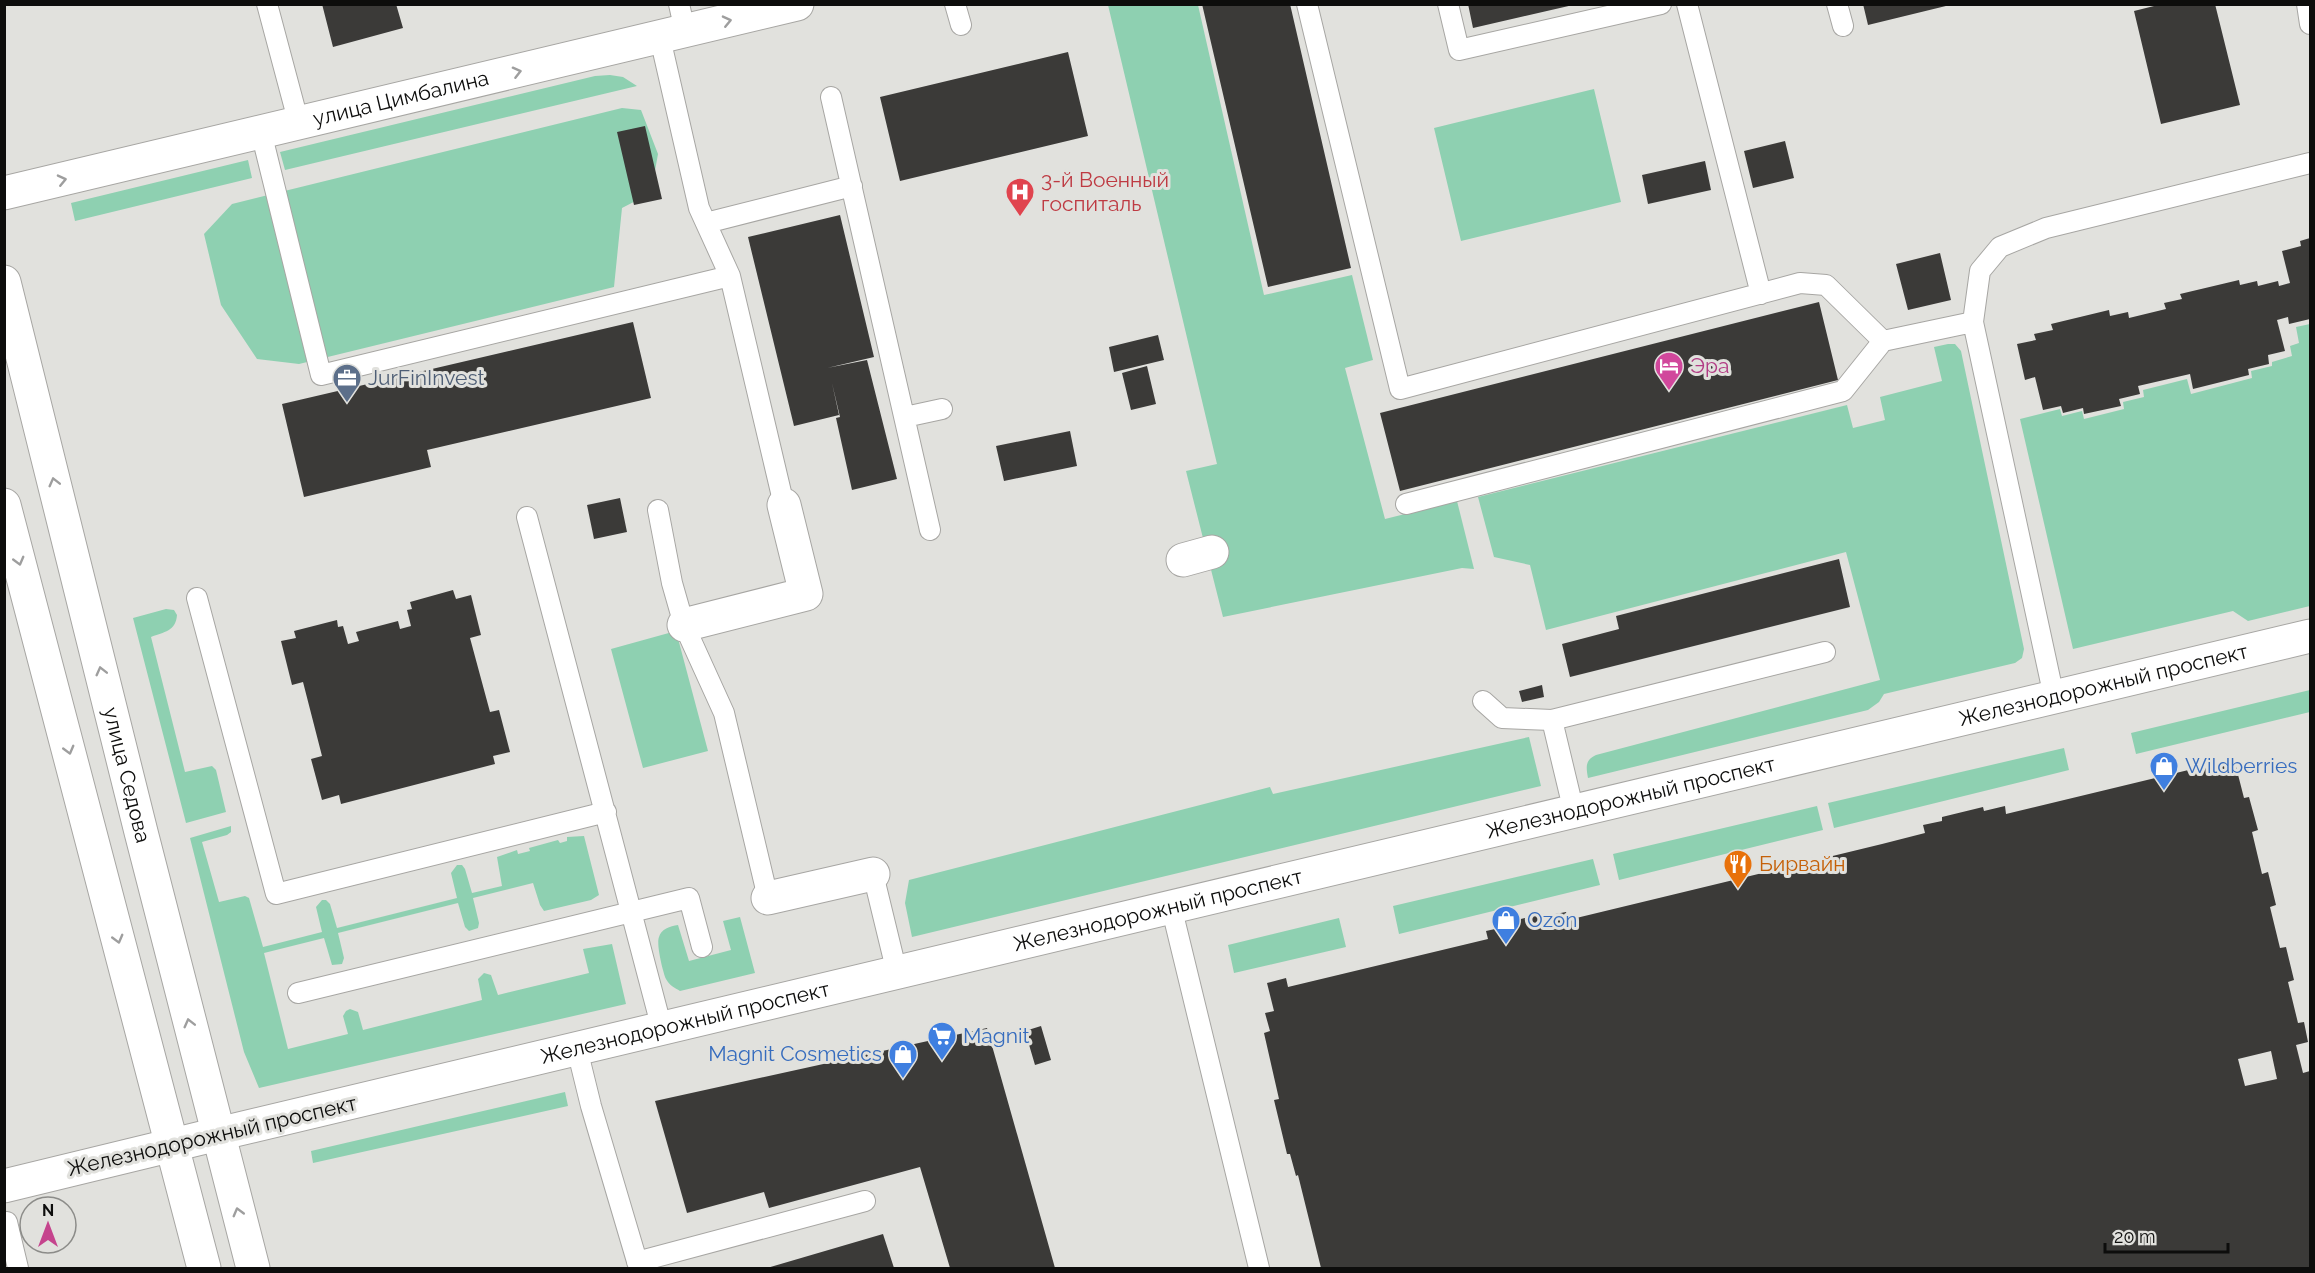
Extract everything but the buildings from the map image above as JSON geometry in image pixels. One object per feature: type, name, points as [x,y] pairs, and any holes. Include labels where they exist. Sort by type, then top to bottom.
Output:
[{"type":"street","name":"улица Цимбалина","points":[[4,193],[299,124],[675,24],[797,4]]},
{"type":"street","name":"улица Седова","points":[[4,282],[253,1269]]},
{"type":"street","points":[[4,505],[204,1269]]},
{"type":"street","points":[[684,625],[806,594],[784,506]]},
{"type":"street","name":"Железнодорожный проспект","points":[[4,1186],[2310,636]]},
{"type":"street","points":[[768,898],[873,874]]},
{"type":"lane","points":[[267,4],[299,124]]},
{"type":"lane","points":[[955,4],[960,25]]},
{"type":"lane","points":[[1307,4],[1400,389],[1800,283],[1826,285],[1883,341]]},
{"type":"lane","points":[[1448,4],[1459,50],[1661,4]]},
{"type":"lane","points":[[1687,4],[1761,294]]},
{"type":"lane","points":[[1837,4],[1842,26]]},
{"type":"lane","points":[[2307,4],[2310,24]]},
{"type":"lane","points":[[675,24],[699,208],[730,276],[784,506]]},
{"type":"lane","points":[[831,97],[930,530]]},
{"type":"lane","points":[[261,132],[321,375],[730,276]]},
{"type":"lane","points":[[2054,697],[1973,322],[1980,272],[2000,247],[2046,228],[2310,163]]},
{"type":"lane","points":[[706,223],[852,186]]},
{"type":"lane","points":[[1406,504],[1843,391],[1883,341],[1973,322]]},
{"type":"lane","points":[[905,417],[942,409]]},
{"type":"lane","points":[[657,510],[672,583],[684,625],[724,713],[768,898]]},
{"type":"lane","points":[[527,517],[662,1029]]},
{"type":"lane","points":[[197,598],[276,894],[606,812]]},
{"type":"lane","points":[[1483,701],[1502,718],[1552,720],[1825,652]]},
{"type":"lane","points":[[1552,720],[1574,812]]},
{"type":"lane","points":[[873,874],[897,973]]},
{"type":"lane","points":[[298,993],[689,898],[702,947]]},
{"type":"lane","points":[[1171,906],[1259,1269]]},
{"type":"lane","points":[[577,1049],[591,1106],[638,1266],[865,1201]]},
{"type":"lane","points":[[7,1222],[18,1269]]},
{"type":"green space","points":[[1108,5],[1198,5],[1264,295],[1352,275],[1373,360],[1345,368],[1385,519],[1457,501],[1474,569],[1462,568],[1223,617],[1186,471],[1217,464]]},
{"type":"green space","points":[[595,76],[623,77],[637,86],[285,170],[280,152]]},
{"type":"green space","points":[[1594,89],[1621,202],[1461,241],[1434,128]]},
{"type":"green space","points":[[622,108],[641,110],[658,154],[651,193],[622,208],[614,287],[299,364],[257,359],[221,305],[204,234],[232,204]]},
{"type":"green space","points":[[248,160],[252,178],[75,221],[71,203]]},
{"type":"green space","points":[[2310,324],[2310,606],[2248,621],[2233,611],[2073,649],[2020,419],[2060,409],[2062,416],[2082,411],[2084,419],[2124,409],[2123,402],[2144,397],[2143,390],[2187,379],[2191,394],[2252,378],[2251,371],[2272,366],[2272,362],[2292,356],[2290,346],[2299,343],[2296,327]]},
{"type":"green space","points":[[1955,344],[1961,351],[2024,649],[2022,658],[2015,663],[1884,694],[1879,702],[1868,710],[1588,778],[1587,764],[1596,755],[1880,680],[1846,552],[1546,630],[1530,565],[1494,557],[1478,497],[1847,405],[1853,428],[1885,420],[1880,397],[1942,381],[1934,347]]},
{"type":"green space","points":[[166,609],[174,610],[177,615],[172,628],[151,637],[185,772],[212,766],[216,770],[226,812],[186,823],[133,618]]},
{"type":"green space","points":[[676,631],[708,751],[643,768],[611,649]]},
{"type":"green space","points":[[2310,690],[2310,712],[2136,754],[2131,733]]},
{"type":"green space","points":[[1529,737],[1541,786],[912,937],[905,903],[909,880],[1270,787],[1273,794]]},
{"type":"green space","points":[[2064,748],[2069,770],[1834,828],[1828,803]]},
{"type":"green space","points":[[1817,806],[1823,830],[1619,880],[1613,854]]},
{"type":"green space","points":[[231,826],[231,832],[227,835],[202,842],[219,902],[245,896],[249,898],[263,947],[322,932],[316,907],[322,900],[330,904],[337,928],[457,898],[451,873],[457,865],[462,865],[465,869],[472,893],[502,886],[497,857],[517,850],[518,854],[530,851],[529,848],[558,840],[560,843],[567,841],[567,837],[584,836],[599,895],[591,900],[544,911],[533,883],[473,898],[479,923],[478,928],[469,931],[465,927],[458,903],[338,933],[344,958],[342,964],[332,965],[324,938],[264,953],[288,1049],[348,1034],[343,1016],[350,1009],[358,1012],[363,1030],[482,1000],[478,979],[484,973],[491,975],[498,995],[589,973],[583,949],[612,944],[626,1004],[259,1088],[244,1052],[190,838]]},
{"type":"green space","points":[[1593,859],[1600,885],[1399,934],[1393,906]]},
{"type":"green space","points":[[740,917],[755,973],[680,991],[669,983],[663,970],[658,946],[660,934],[664,930],[678,925],[689,961],[731,950],[723,921]]},
{"type":"green space","points":[[1339,918],[1346,947],[1234,973],[1228,945]]},
{"type":"green space","points":[[565,1092],[568,1106],[313,1163],[311,1151]]},
{"type":"place","name":"3-й Военный госпиталь","points":[[1020,218]]},
{"type":"place","name":"Эра","points":[[1669,392]]},
{"type":"place","name":"JurFinInvest","points":[[347,404]]},
{"type":"place","name":"Wildberries","points":[[2164,792]]},
{"type":"place","name":"Бирвайн","points":[[1738,890]]},
{"type":"place","name":"Ozon","points":[[1506,946]]},
{"type":"place","name":"Magnit","points":[[942,1062]]},
{"type":"place","name":"Magnit Cosmetics","points":[[903,1080]]}]
